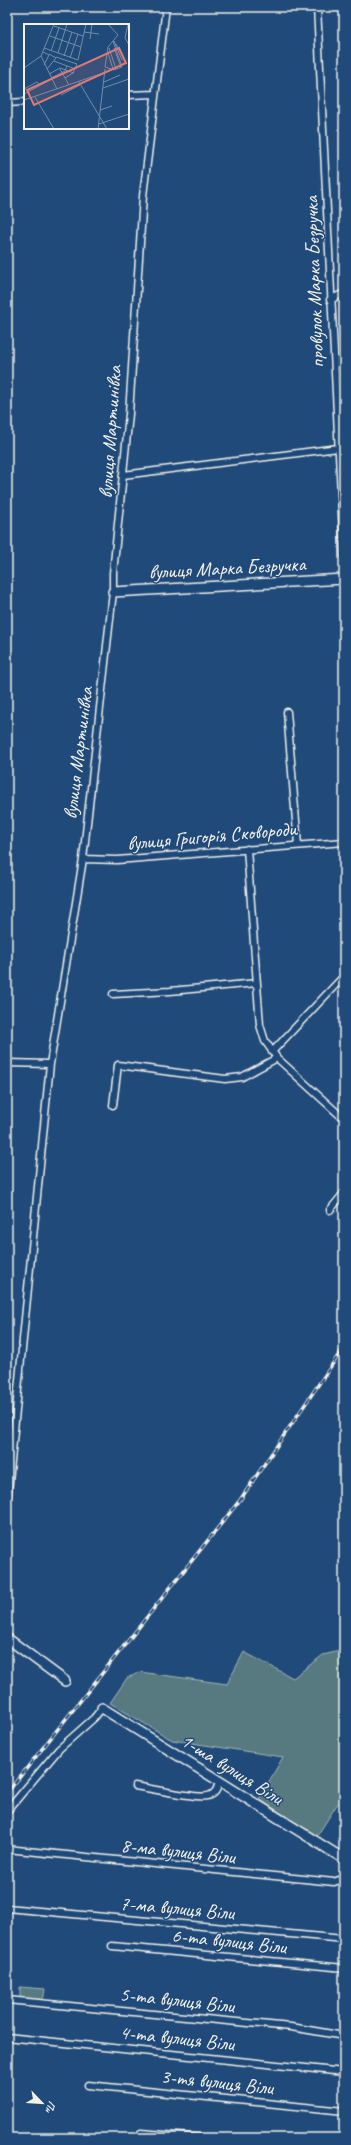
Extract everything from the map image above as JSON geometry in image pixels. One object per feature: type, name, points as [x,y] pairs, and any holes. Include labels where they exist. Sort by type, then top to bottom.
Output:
[{"type":"main road","name":"вулиця Марка Безручка","points":[[113,592],[344,579]]},
{"type":"main road","points":[[7,1638],[65,1681]]},
{"type":"main road","name":"1-ша вулиця Віли","points":[[102,1708],[344,1859]]},
{"type":"street","name":"вулиця Мартинівка","points":[[7,1502],[50,1064],[82,859],[113,592],[113,573],[123,475],[143,196],[166,7]]},
{"type":"street","name":"провулок Марка Безручка","points":[[317,7],[330,300],[344,556]]},
{"type":"street","points":[[129,95],[155,94]]},
{"type":"street","points":[[7,103],[24,102]]},
{"type":"street","points":[[330,300],[344,293]]},
{"type":"street","points":[[123,475],[338,448]]},
{"type":"street","points":[[287,712],[298,845]]},
{"type":"street","name":"вулиця Григорія Сковороди","points":[[82,859],[117,860],[344,842]]},
{"type":"street","points":[[247,849],[260,1025],[265,1041],[277,1058],[343,1114]]},
{"type":"street","points":[[272,1052],[344,976]]},
{"type":"street","points":[[113,994],[170,991],[257,983]]},
{"type":"street","points":[[113,1105],[118,1065],[225,1079],[242,1077],[277,1058]]},
{"type":"street","points":[[7,1063],[50,1064]]},
{"type":"street","points":[[330,1210],[344,1193]]},
{"type":"street","points":[[7,1811],[58,1749],[94,1718],[102,1708]]},
{"type":"street","points":[[135,1786],[202,1796],[213,1793],[217,1790],[219,1782]]},
{"type":"street","name":"8-ма вулиця Віли","points":[[7,1850],[334,1882],[344,1878]]},
{"type":"street","name":"7-ма вулиця Віли","points":[[7,1908],[344,1939]]},
{"type":"street","name":"6-та вулиця Віли","points":[[112,1946],[344,1968]]},
{"type":"street","name":"5-та вулиця Віли","points":[[7,2000],[291,2027],[344,2036]]},
{"type":"street","name":"4-та вулиця Віли","points":[[7,2037],[344,2072]]},
{"type":"street","name":"3-тя вулиця Віли","points":[[88,2085],[344,2111]]},
{"type":"street","points":[[141,2133],[202,2138]]},
{"type":"green space","points":[[344,1650],[344,1798],[336,1806],[317,1836],[259,1799],[283,1757],[172,1740],[110,1703],[127,1678],[140,1672],[227,1684],[244,1652],[293,1678],[323,1655]]},
{"type":"green space","points":[[20,1987],[45,1989],[43,2002],[20,1999]]},
{"type":"railway","points":[[7,1793],[240,1500],[344,1347]]}]
